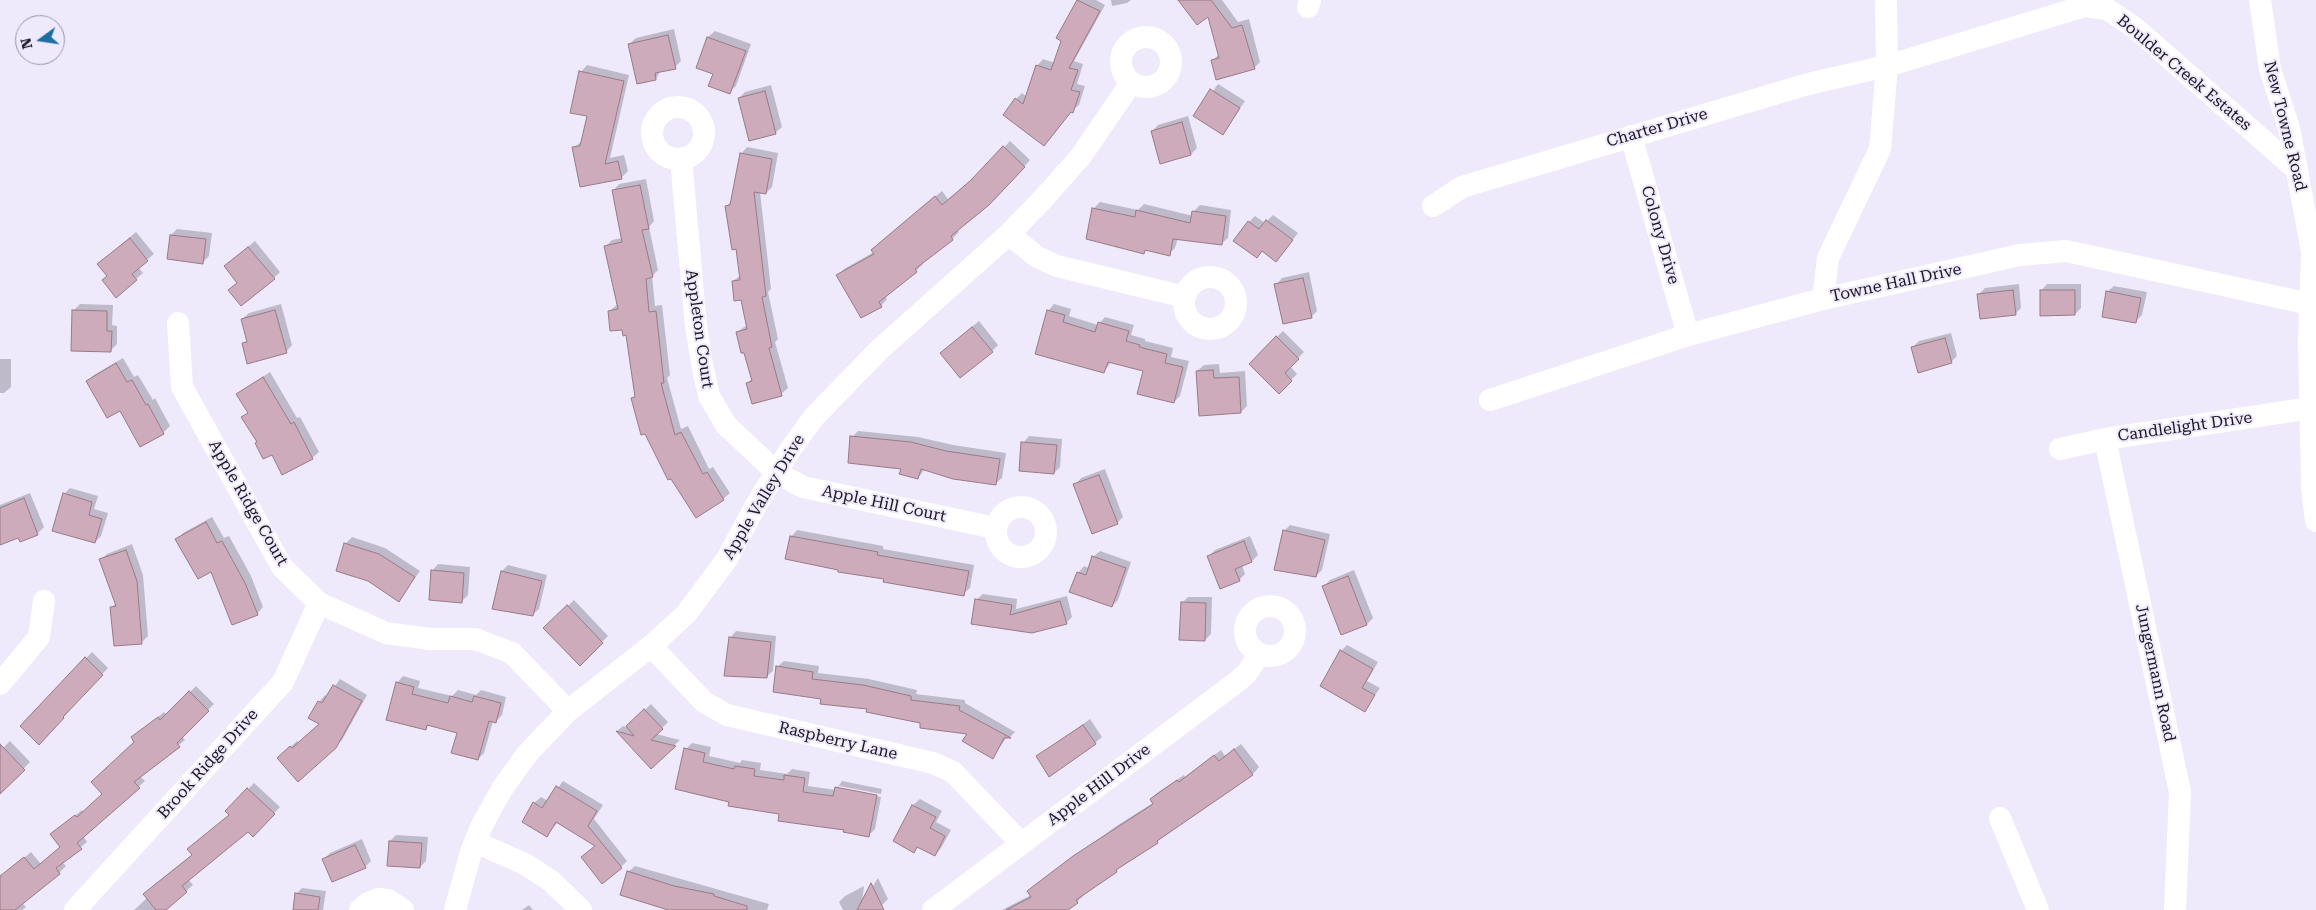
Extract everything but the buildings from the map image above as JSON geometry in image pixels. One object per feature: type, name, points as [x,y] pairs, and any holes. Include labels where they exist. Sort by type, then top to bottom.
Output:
[{"type":"street","points":[[1822,299],[1828,258],[1880,149],[1887,66],[1886,0]]},
{"type":"street","name":"New Towne Road","points":[[2260,0],[2270,69],[2289,128],[2314,251],[2310,304],[2312,489],[2316,521]]},
{"type":"street","name":"Boulder Creek Estates","points":[[1887,66],[2085,6],[2107,9],[2135,28],[2297,170]]},
{"type":"street","name":"Charter Drive","points":[[1433,206],[1462,187],[1808,84],[1887,66]]},
{"type":"street","name":"Apple Valley Drive","points":[[455,910],[475,842],[491,807],[517,766],[545,733],[568,712],[652,646],[678,623],[714,578],[806,428],[846,382],[1009,234],[1081,156],[1131,83]]},
{"type":"street","name":"Colony Drive","points":[[1631,136],[1688,335]]},
{"type":"street","name":"Appleton Court","points":[[681,159],[696,326],[709,396],[726,425],[777,473]]},
{"type":"street","points":[[1009,234],[1037,256],[1057,266],[1185,297]]},
{"type":"street","name":"Towne Hall Drive","points":[[1490,400],[1688,335],[1822,299],[2020,255],[2066,251],[2310,304]]},
{"type":"street","name":"Apple Ridge Court","points":[[178,323],[182,386],[282,567],[319,603],[386,633],[430,639],[475,639],[512,653],[568,712]]},
{"type":"street","name":"Candlelight Drive","points":[[2060,448],[2104,438],[2311,408]]},
{"type":"street","name":"Jungermann Road","points":[[2104,438],[2180,792],[2175,910]]},
{"type":"street","name":"Apple Hill Court","points":[[777,473],[803,487],[995,528]]},
{"type":"street","points":[[0,684],[39,637],[44,601]]},
{"type":"street","name":"Brook Ridge Drive","points":[[75,910],[283,682],[319,603]]},
{"type":"street","name":"Raspberry Lane","points":[[652,646],[704,702],[727,715],[933,763],[952,772],[1021,843]]},
{"type":"street","name":"Apple Hill Drive","points":[[933,910],[1238,681],[1247,673],[1259,654]]},
{"type":"street","points":[[2000,818],[2038,910]]},
{"type":"street","points":[[475,842],[525,864],[551,881],[581,910]]},
{"type":"street","points":[[360,910],[368,903],[378,899],[388,900],[403,910]]}]
